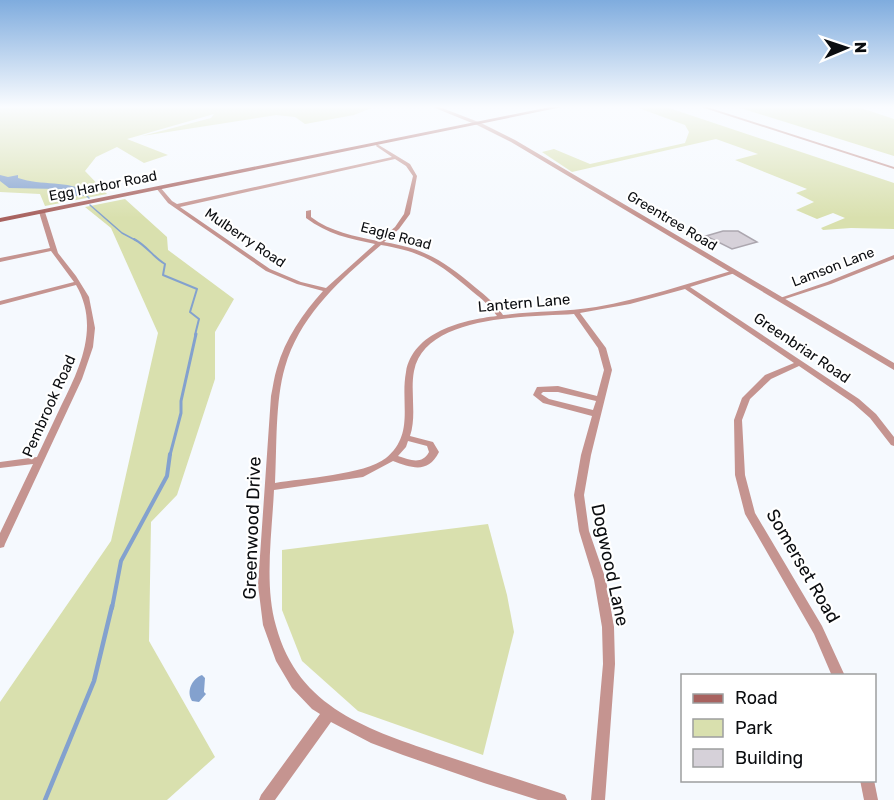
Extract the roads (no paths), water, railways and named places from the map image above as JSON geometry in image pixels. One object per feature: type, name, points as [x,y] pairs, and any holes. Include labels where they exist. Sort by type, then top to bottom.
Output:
[{"type":"main road","name":"Egg Harbor Road","points":[[0,220],[385,143]]},
{"type":"street","name":"Greentree Road","points":[[512,143],[894,367]]},
{"type":"street","points":[[816,143],[894,168]]},
{"type":"street","name":"Greenwood Drive","points":[[377,145],[412,169],[415,178],[407,214],[400,226],[327,290],[299,323],[282,360],[275,396],[264,585],[268,624],[289,671],[307,695],[328,714],[352,729],[382,742],[560,800]]},
{"type":"street","points":[[177,206],[396,157]]},
{"type":"street","name":"Mulberry Road","points":[[158,188],[177,206],[268,270],[294,282],[327,290]]},
{"type":"street","name":"Eagle Road","points":[[309,211],[308,217],[326,228],[411,250],[436,260],[491,304],[501,317]]},
{"type":"street","name":"Pembrook Road","points":[[0,544],[83,368],[89,347],[91,328],[88,304],[78,283],[53,249],[42,212]]},
{"type":"street","points":[[0,261],[53,249]]},
{"type":"street","name":"Lamson Lane","points":[[780,299],[829,283],[894,257]]},
{"type":"street","name":"Lantern Lane","points":[[394,458],[407,438],[411,369],[414,357],[421,346],[443,332],[465,324],[501,317],[576,312],[620,304],[733,272]]},
{"type":"street","points":[[0,303],[78,283]]},
{"type":"street","name":"Greenbriar Road","points":[[685,286],[856,401],[873,416],[894,443]]},
{"type":"street","name":"Dogwood Lane","points":[[576,312],[599,345],[607,361],[608,375],[586,455],[579,495],[584,531],[600,580],[608,627],[609,664],[598,800]]},
{"type":"street","name":"Somerset Road","points":[[800,363],[768,377],[752,391],[742,405],[738,427],[740,475],[750,514],[814,622],[839,674]]},
{"type":"street","points":[[597,414],[546,401],[537,395],[537,392],[540,389],[550,388],[601,400]]},
{"type":"street","points":[[270,487],[363,473],[394,458],[415,465],[426,462],[433,456],[434,452],[430,444],[407,438]]},
{"type":"street","points":[[0,465],[39,460]]},
{"type":"street","points":[[266,800],[328,714]]},
{"type":"street","points":[[867,782],[871,800]]},
{"type":"water","points":[[0,175],[8,177],[18,175],[18,178],[72,186],[89,192],[84,196],[73,196],[59,189],[9,188],[0,181]]},
{"type":"water","points":[[202,675],[205,678],[204,692],[206,694],[199,702],[192,701],[191,686],[195,679]]},
{"type":"waterway","points":[[84,193],[89,198]]},
{"type":"waterway","points":[[90,205],[122,233],[137,241]]},
{"type":"waterway","points":[[137,241],[165,264],[163,275],[197,289],[190,312],[199,319],[195,335]]},
{"type":"waterway","points":[[170,455],[181,413],[181,401],[196,334]]},
{"type":"waterway","points":[[112,608],[121,561],[167,476],[170,454]]},
{"type":"waterway","points":[[45,800],[94,681],[112,606]]}]
